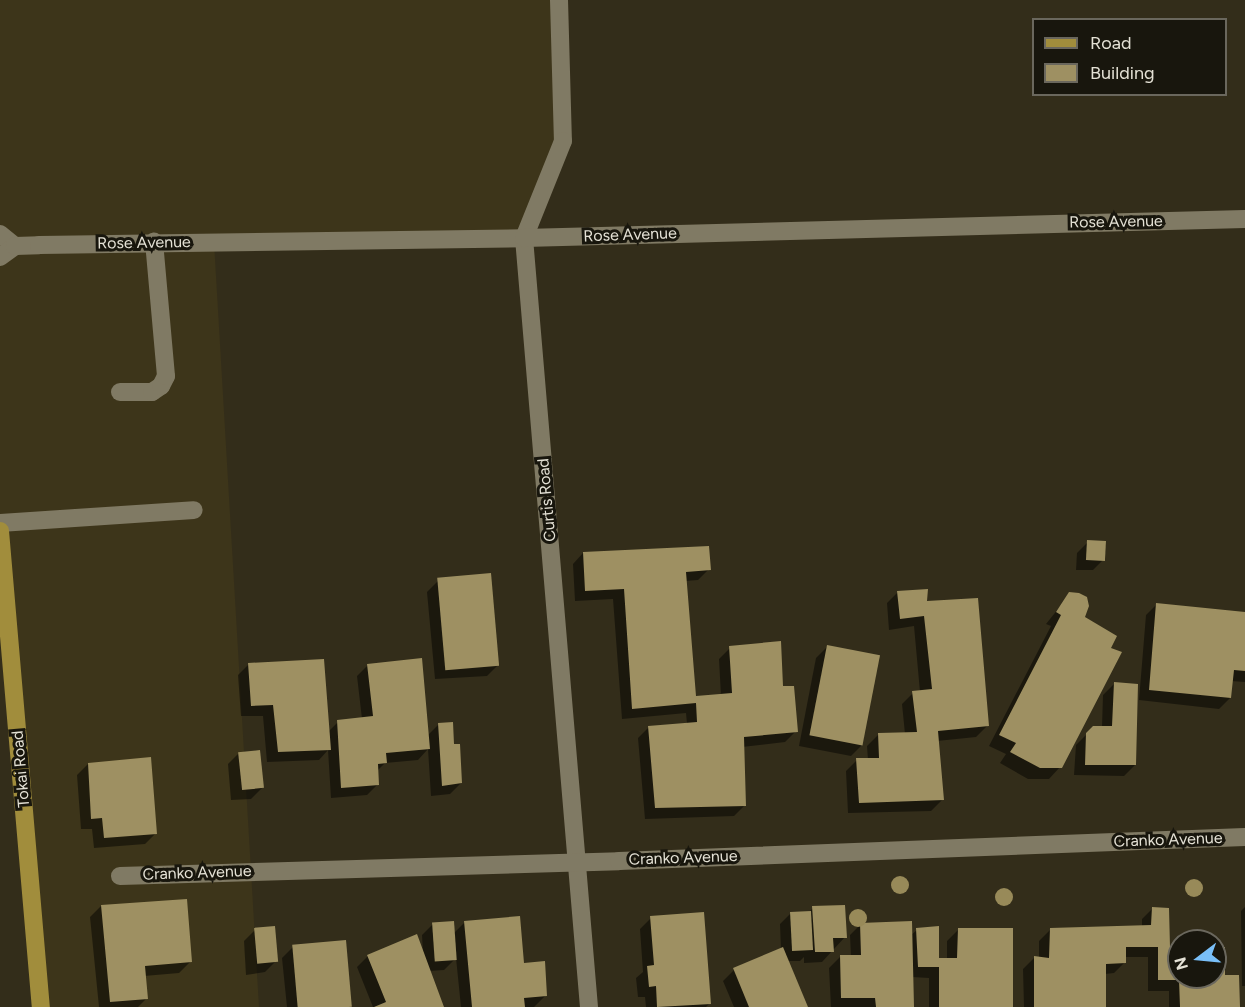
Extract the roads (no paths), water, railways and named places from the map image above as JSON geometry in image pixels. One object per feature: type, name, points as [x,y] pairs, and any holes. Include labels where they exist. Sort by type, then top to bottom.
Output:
[{"type":"main road","name":"Tokai Road","points":[[0,531],[41,1007]]},
{"type":"street","name":"Curtis Road","points":[[559,0],[563,141],[524,238],[589,1007]]},
{"type":"street","name":"Rose Avenue","points":[[0,234],[8,251],[154,242],[524,238],[1245,219]]},
{"type":"street","points":[[120,392],[152,392],[161,386],[165,376],[154,242]]},
{"type":"street","points":[[0,523],[194,510]]},
{"type":"street","name":"Cranko Avenue","points":[[120,876],[578,862],[1245,837]]}]
